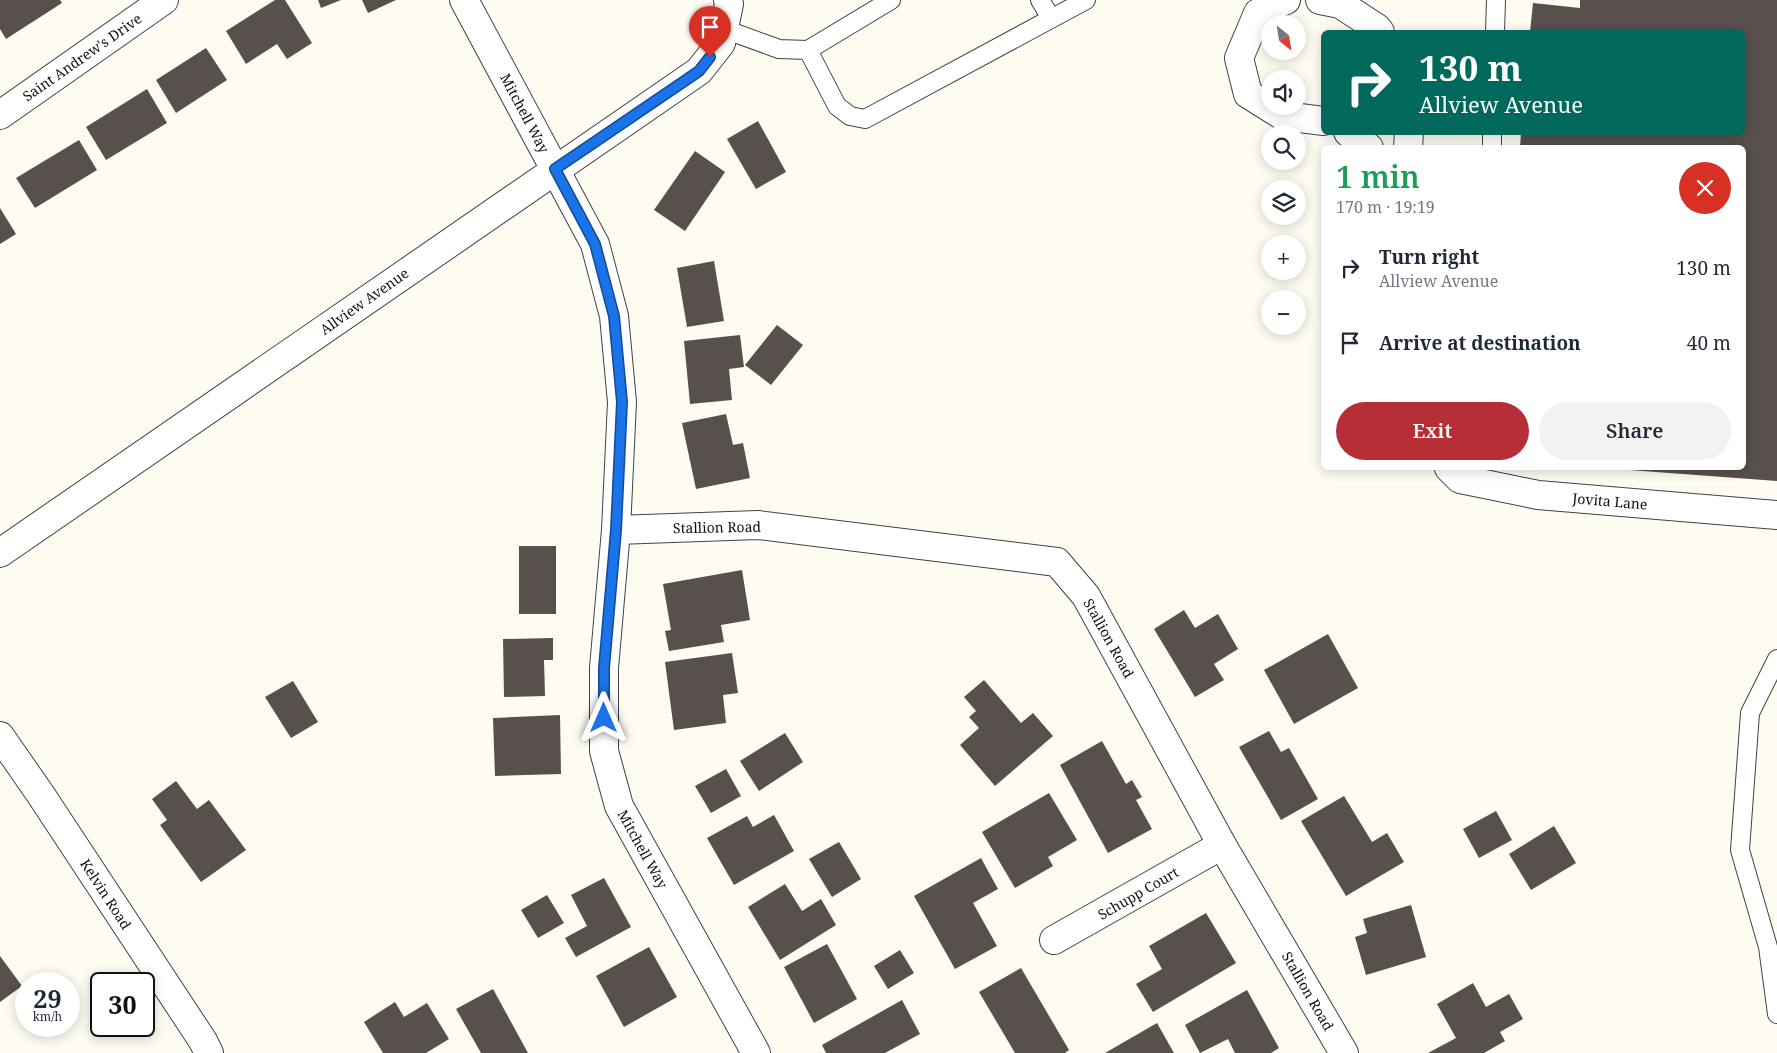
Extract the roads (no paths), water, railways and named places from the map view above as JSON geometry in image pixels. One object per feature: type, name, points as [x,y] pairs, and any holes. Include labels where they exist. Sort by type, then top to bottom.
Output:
[{"type":"street","name":"Saint Andrew's Drive","points":[[0,115],[164,0]]},
{"type":"street","name":"Mitchell Way","points":[[464,0],[595,244],[614,316],[622,402],[616,530],[604,668],[604,751],[619,806],[756,1053]]},
{"type":"street","points":[[723,36],[729,4],[728,0]]},
{"type":"street","points":[[1286,0],[1258,13],[1244,45],[1239,58],[1248,94],[1283,116],[1321,121]]},
{"type":"street","points":[[1320,0],[1340,4],[1378,30]]},
{"type":"street","name":"Allview Avenue","points":[[0,553],[699,71],[723,36]]},
{"type":"street","points":[[1352,135],[1365,145]]},
{"type":"street","name":"Jovita Lane","points":[[1457,471],[1538,496],[1777,515]]},
{"type":"street","name":"Stallion Road","points":[[616,530],[758,525],[1057,562],[1086,596],[1222,845],[1344,1053]]},
{"type":"street","name":"Kelvin Road","points":[[0,736],[41,795],[203,1041],[209,1053]]},
{"type":"street","name":"Schupp Court","points":[[1054,940],[1222,845]]},
{"type":"lane","points":[[723,36],[779,49],[808,50],[891,0]]},
{"type":"lane","points":[[1040,0],[1051,18]]},
{"type":"lane","points":[[808,50],[837,106],[850,116],[865,119],[1086,0]]},
{"type":"lane","points":[[1495,30],[1496,0]]},
{"type":"lane","points":[[1777,659],[1750,713],[1740,850],[1768,947],[1777,1014]]}]
